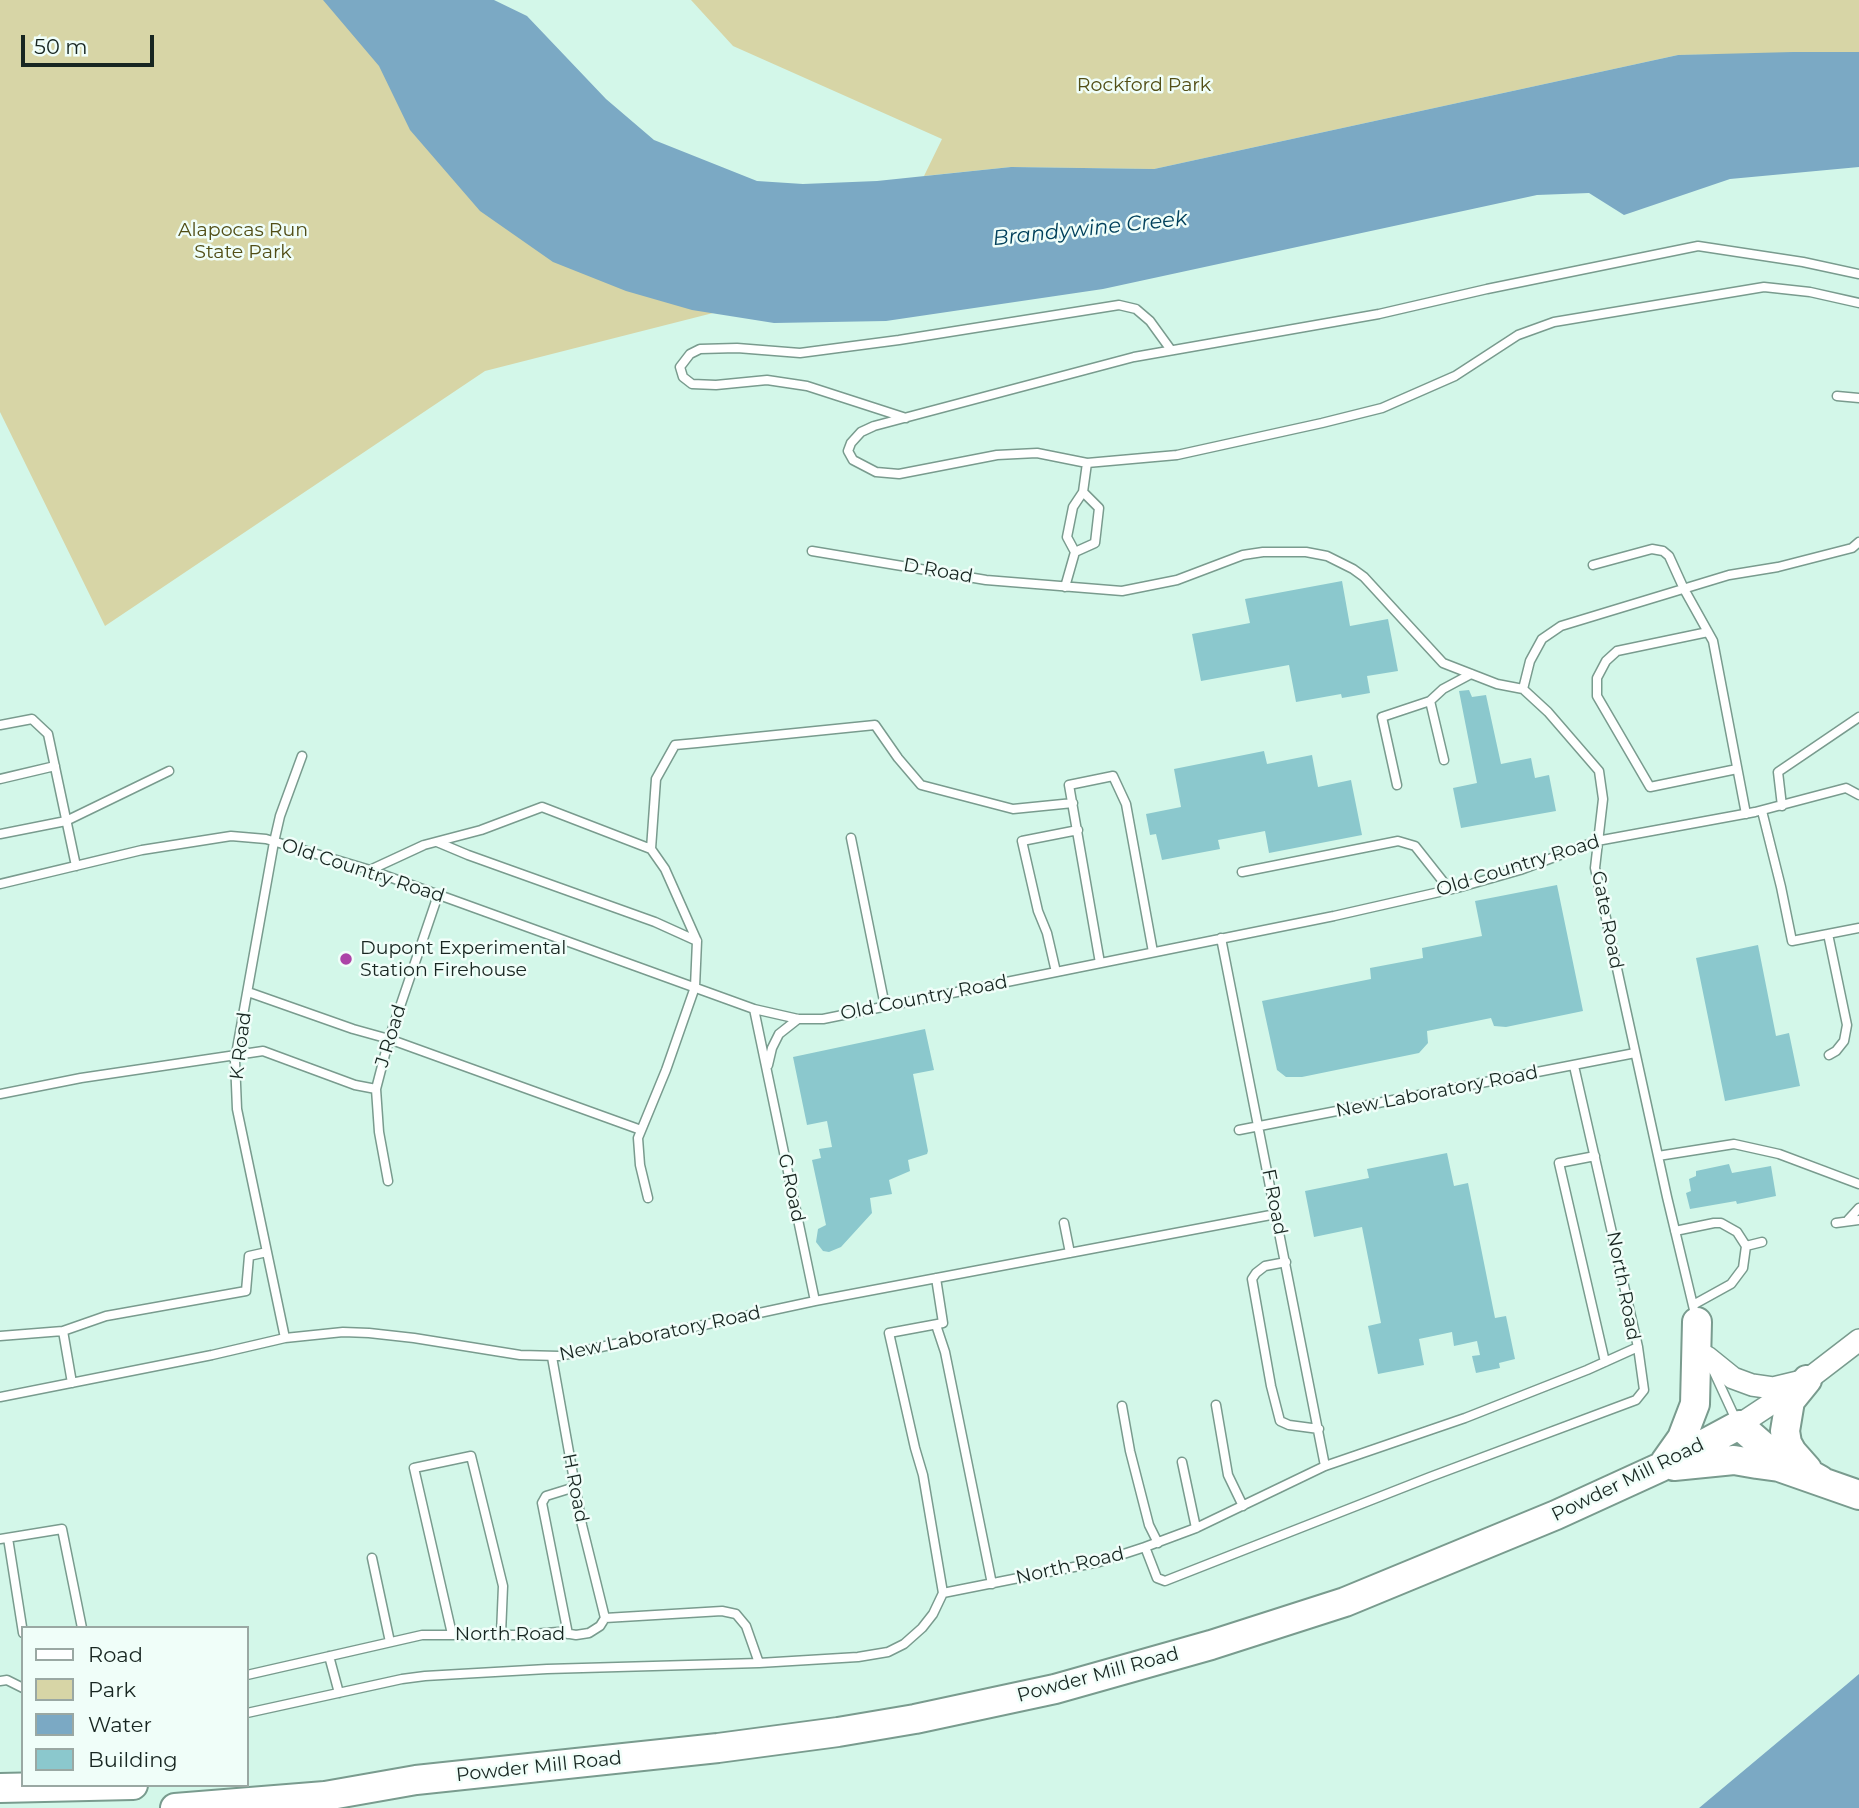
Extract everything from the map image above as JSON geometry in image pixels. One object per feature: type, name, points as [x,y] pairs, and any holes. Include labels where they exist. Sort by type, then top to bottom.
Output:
[{"type":"highway","points":[[1661,1467],[1682,1438],[1695,1404],[1695,1314]]},
{"type":"highway","points":[[1807,1380],[1790,1401],[1785,1431],[1792,1452],[1820,1480]]},
{"type":"highway","points":[[1739,1425],[1769,1452],[1820,1480]]},
{"type":"highway","name":"Powder Mill Road","points":[[175,1808],[326,1796],[416,1780],[718,1748],[838,1732],[915,1719],[1055,1689],[1211,1645],[1345,1602],[1520,1531],[1661,1467],[1739,1425]]},
{"type":"highway","points":[[1661,1467],[1734,1460],[1779,1467],[1859,1495]]},
{"type":"highway","name":"Powder Mill Road","points":[[248,1783],[416,1780]]},
{"type":"highway","points":[[0,1788],[44,1787]]},
{"type":"street","points":[[1739,1425],[1807,1380],[1859,1340]]},
{"type":"street","points":[[1707,1357],[1733,1378],[1752,1385],[1773,1388],[1807,1380]]},
{"type":"lane","points":[[1859,274],[1803,262],[1698,246],[1379,314],[1134,357],[861,432],[848,451],[853,460],[876,472],[900,474],[997,455],[1038,453],[1087,463],[1177,454],[1322,424],[1382,408],[1455,376],[1518,335],[1554,322],[1764,287],[1810,292],[1859,303]]},
{"type":"lane","points":[[906,418],[807,386],[767,380],[716,385],[692,384],[683,377],[680,367],[690,354],[700,349],[737,348],[800,353],[1119,305],[1136,309],[1150,321],[1171,349]]},
{"type":"lane","points":[[1837,396],[1859,398]]},
{"type":"lane","points":[[1065,587],[1075,552],[1067,537],[1073,508],[1083,492],[1087,463]]},
{"type":"lane","points":[[1075,552],[1095,543],[1099,508],[1083,492]]},
{"type":"lane","points":[[1523,689],[1530,661],[1542,639],[1561,626],[1729,575],[1778,567],[1852,548],[1859,542]]},
{"type":"lane","points":[[1593,565],[1652,549],[1663,551],[1669,556],[1713,641],[1745,814]]},
{"type":"lane","name":"D Road","points":[[812,551],[986,580],[1065,587]]},
{"type":"lane","name":"Gate Road","points":[[1065,587],[1122,590],[1152,585],[1177,580],[1243,555],[1263,552],[1286,551],[1327,556],[1364,577],[1435,658],[1497,684],[1523,689],[1548,712],[1599,771],[1603,800],[1595,867],[1635,1054],[1707,1357],[1739,1425]]},
{"type":"lane","points":[[1708,632],[1617,651],[1605,661],[1597,678],[1597,696],[1650,787],[1737,769]]},
{"type":"lane","points":[[1397,785],[1382,717],[1430,701],[1443,689],[1471,674]]},
{"type":"lane","points":[[1430,701],[1444,760]]},
{"type":"lane","points":[[1782,806],[1778,772],[1859,717]]},
{"type":"lane","points":[[0,725],[32,719],[48,734],[76,866]]},
{"type":"lane","points":[[651,849],[656,779],[675,745],[875,725],[921,785],[1013,809],[1073,803]]},
{"type":"lane","name":"K Road","points":[[285,1338],[237,1109],[235,1084],[237,1053],[274,842],[280,816],[302,756]]},
{"type":"lane","points":[[0,779],[55,766]]},
{"type":"lane","points":[[0,834],[66,821],[169,771]]},
{"type":"lane","points":[[1100,963],[1069,785],[1113,776],[1126,804],[1153,952]]},
{"type":"lane","name":"Old Country Road","points":[[0,884],[142,850],[231,836],[274,842],[370,870],[754,1009],[798,1019],[823,1019],[1449,889],[1521,870],[1597,841],[1762,811],[1846,788],[1859,795]]},
{"type":"lane","points":[[370,870],[424,845],[481,830],[542,807],[651,849],[665,869],[697,941],[695,987],[666,1070],[638,1138],[640,1165],[648,1198]]},
{"type":"lane","points":[[1762,811],[1782,887],[1792,941],[1859,928]]},
{"type":"lane","points":[[1056,972],[1021,841],[1078,830]]},
{"type":"lane","points":[[851,838],[885,1006]]},
{"type":"lane","points":[[1242,872],[1398,841],[1415,846],[1449,889]]},
{"type":"lane","points":[[437,842],[655,922],[697,941]]},
{"type":"lane","name":"J Road","points":[[388,1181],[379,1132],[376,1089],[389,1039],[438,895]]},
{"type":"lane","points":[[1828,934],[1847,1025],[1844,1041],[1829,1055]]},
{"type":"lane","name":"F Road","points":[[1222,938],[1325,1466]]},
{"type":"lane","points":[[248,992],[389,1039],[641,1130]]},
{"type":"lane","name":"G Road","points":[[754,1009],[815,1301]]},
{"type":"lane","points":[[768,1075],[768,1060],[779,1034],[798,1019]]},
{"type":"lane","points":[[0,1094],[81,1078],[263,1051],[355,1085],[376,1089]]},
{"type":"lane","name":"New Laboratory Road","points":[[1239,1130],[1635,1054]]},
{"type":"lane","name":"North Road","points":[[943,1593],[1099,1562],[1158,1543],[1196,1528],[1325,1466],[1465,1418],[1637,1347],[1574,1066]]},
{"type":"lane","points":[[1658,1156],[1734,1144],[1779,1154],[1859,1184]]},
{"type":"lane","points":[[1595,1156],[1559,1163],[1605,1362]]},
{"type":"lane","points":[[1848,1220],[1859,1208]]},
{"type":"lane","name":"New Laboratory Road","points":[[0,1397],[285,1338],[369,1332],[520,1355],[552,1357],[815,1301],[1276,1214]]},
{"type":"lane","points":[[1836,1223],[1859,1220]]},
{"type":"lane","points":[[1064,1223],[1070,1253]]},
{"type":"lane","points":[[1675,1231],[1721,1223],[1737,1233],[1746,1246],[1743,1268],[1731,1284],[1695,1314]]},
{"type":"lane","points":[[1746,1246],[1762,1242]]},
{"type":"lane","points":[[0,1336],[63,1331],[106,1316],[246,1291],[249,1256],[267,1252]]},
{"type":"lane","points":[[1286,1262],[1265,1266],[1252,1279],[1271,1386],[1280,1421],[1289,1425],[1319,1429]]},
{"type":"lane","points":[[248,1713],[402,1679],[458,1673],[858,1657],[888,1652],[904,1644],[933,1614],[943,1593],[923,1475],[888,1333],[943,1323],[936,1278]]},
{"type":"lane","points":[[936,1325],[945,1352],[992,1584]]},
{"type":"lane","points":[[63,1331],[72,1383]]},
{"type":"lane","points":[[1145,1547],[1157,1578],[1165,1581],[1636,1400],[1644,1390],[1637,1347]]},
{"type":"lane","name":"H Road","points":[[552,1357],[575,1487],[605,1618]]},
{"type":"lane","points":[[1216,1405],[1227,1475],[1243,1506]]},
{"type":"lane","points":[[1122,1406],[1130,1451],[1149,1525],[1158,1543]]},
{"type":"lane","points":[[452,1634],[414,1468],[471,1456],[503,1586],[501,1634]]},
{"type":"lane","points":[[1182,1462],[1196,1528]]},
{"type":"lane","points":[[568,1634],[542,1503],[546,1496],[575,1487]]},
{"type":"lane","points":[[22,1626],[4,1538],[62,1529],[82,1626]]},
{"type":"lane","points":[[372,1558],[390,1642]]},
{"type":"lane","name":"North Road","points":[[248,1675],[422,1635],[589,1633],[600,1626],[605,1618],[722,1611],[736,1614],[746,1626],[759,1663]]},
{"type":"lane","points":[[330,1656],[339,1693]]},
{"type":"lane","points":[[0,1681],[7,1680],[21,1686]]},
{"type":"green space","name":"Alapocas Run State Park","points":[[0,0],[423,0],[711,281],[713,313],[485,371],[105,626],[0,412]]},
{"type":"green space","name":"Rockford Park","points":[[691,0],[1859,0],[1859,52],[1678,55],[1154,169],[1011,167],[924,176],[942,139],[733,46]]},
{"type":"water","name":"Brandywine Creek","points":[[323,0],[494,0],[527,16],[606,99],[654,140],[757,181],[803,184],[877,181],[1011,167],[1154,169],[1678,55],[1793,52],[1859,52],[1859,167],[1730,179],[1624,215],[1589,193],[1537,195],[1103,289],[886,321],[774,323],[692,310],[626,291],[553,262],[480,211],[410,130],[379,66]]},
{"type":"water","points":[[1859,1674],[1859,1808],[1699,1808],[1846,1685]]},
{"type":"building","points":[[1342,581],[1350,626],[1388,619],[1398,671],[1367,676],[1370,693],[1342,698],[1341,694],[1296,702],[1289,665],[1201,681],[1192,634],[1250,623],[1245,599]]},
{"type":"building","points":[[1469,690],[1472,697],[1486,695],[1501,764],[1531,758],[1535,778],[1549,775],[1556,811],[1461,828],[1453,788],[1477,783],[1459,691]]},
{"type":"building","points":[[1264,751],[1267,764],[1312,755],[1318,787],[1351,780],[1362,835],[1269,853],[1265,831],[1218,840],[1220,849],[1162,860],[1156,834],[1150,835],[1146,814],[1181,807],[1174,769]]},
{"type":"building","points":[[1557,885],[1583,1011],[1506,1027],[1494,1026],[1491,1018],[1427,1031],[1428,1043],[1419,1053],[1302,1077],[1286,1077],[1277,1070],[1262,1001],[1371,979],[1370,968],[1423,958],[1422,948],[1482,936],[1475,901]]},
{"type":"building","points":[[1758,945],[1776,1036],[1789,1033],[1800,1086],[1725,1101],[1696,958]]},
{"type":"building","points":[[925,1029],[934,1070],[913,1074],[927,1154],[908,1160],[910,1171],[889,1180],[892,1194],[870,1198],[872,1213],[841,1247],[829,1252],[823,1251],[816,1242],[818,1229],[826,1225],[812,1160],[821,1158],[819,1149],[832,1147],[827,1121],[807,1125],[793,1057]]},
{"type":"building","points":[[1447,1153],[1454,1186],[1468,1183],[1495,1318],[1506,1316],[1515,1359],[1499,1363],[1500,1368],[1476,1373],[1472,1356],[1480,1355],[1477,1341],[1454,1346],[1452,1332],[1419,1339],[1424,1365],[1378,1374],[1368,1326],[1381,1323],[1362,1227],[1314,1237],[1305,1191],[1369,1178],[1367,1169]]},
{"type":"building","points":[[1729,1164],[1732,1173],[1771,1166],[1776,1196],[1690,1209],[1686,1193],[1691,1191],[1689,1179],[1696,1176],[1696,1171]]},
{"type":"place","name":"Dupont Experimental Station Firehouse","points":[[346,959]]}]
